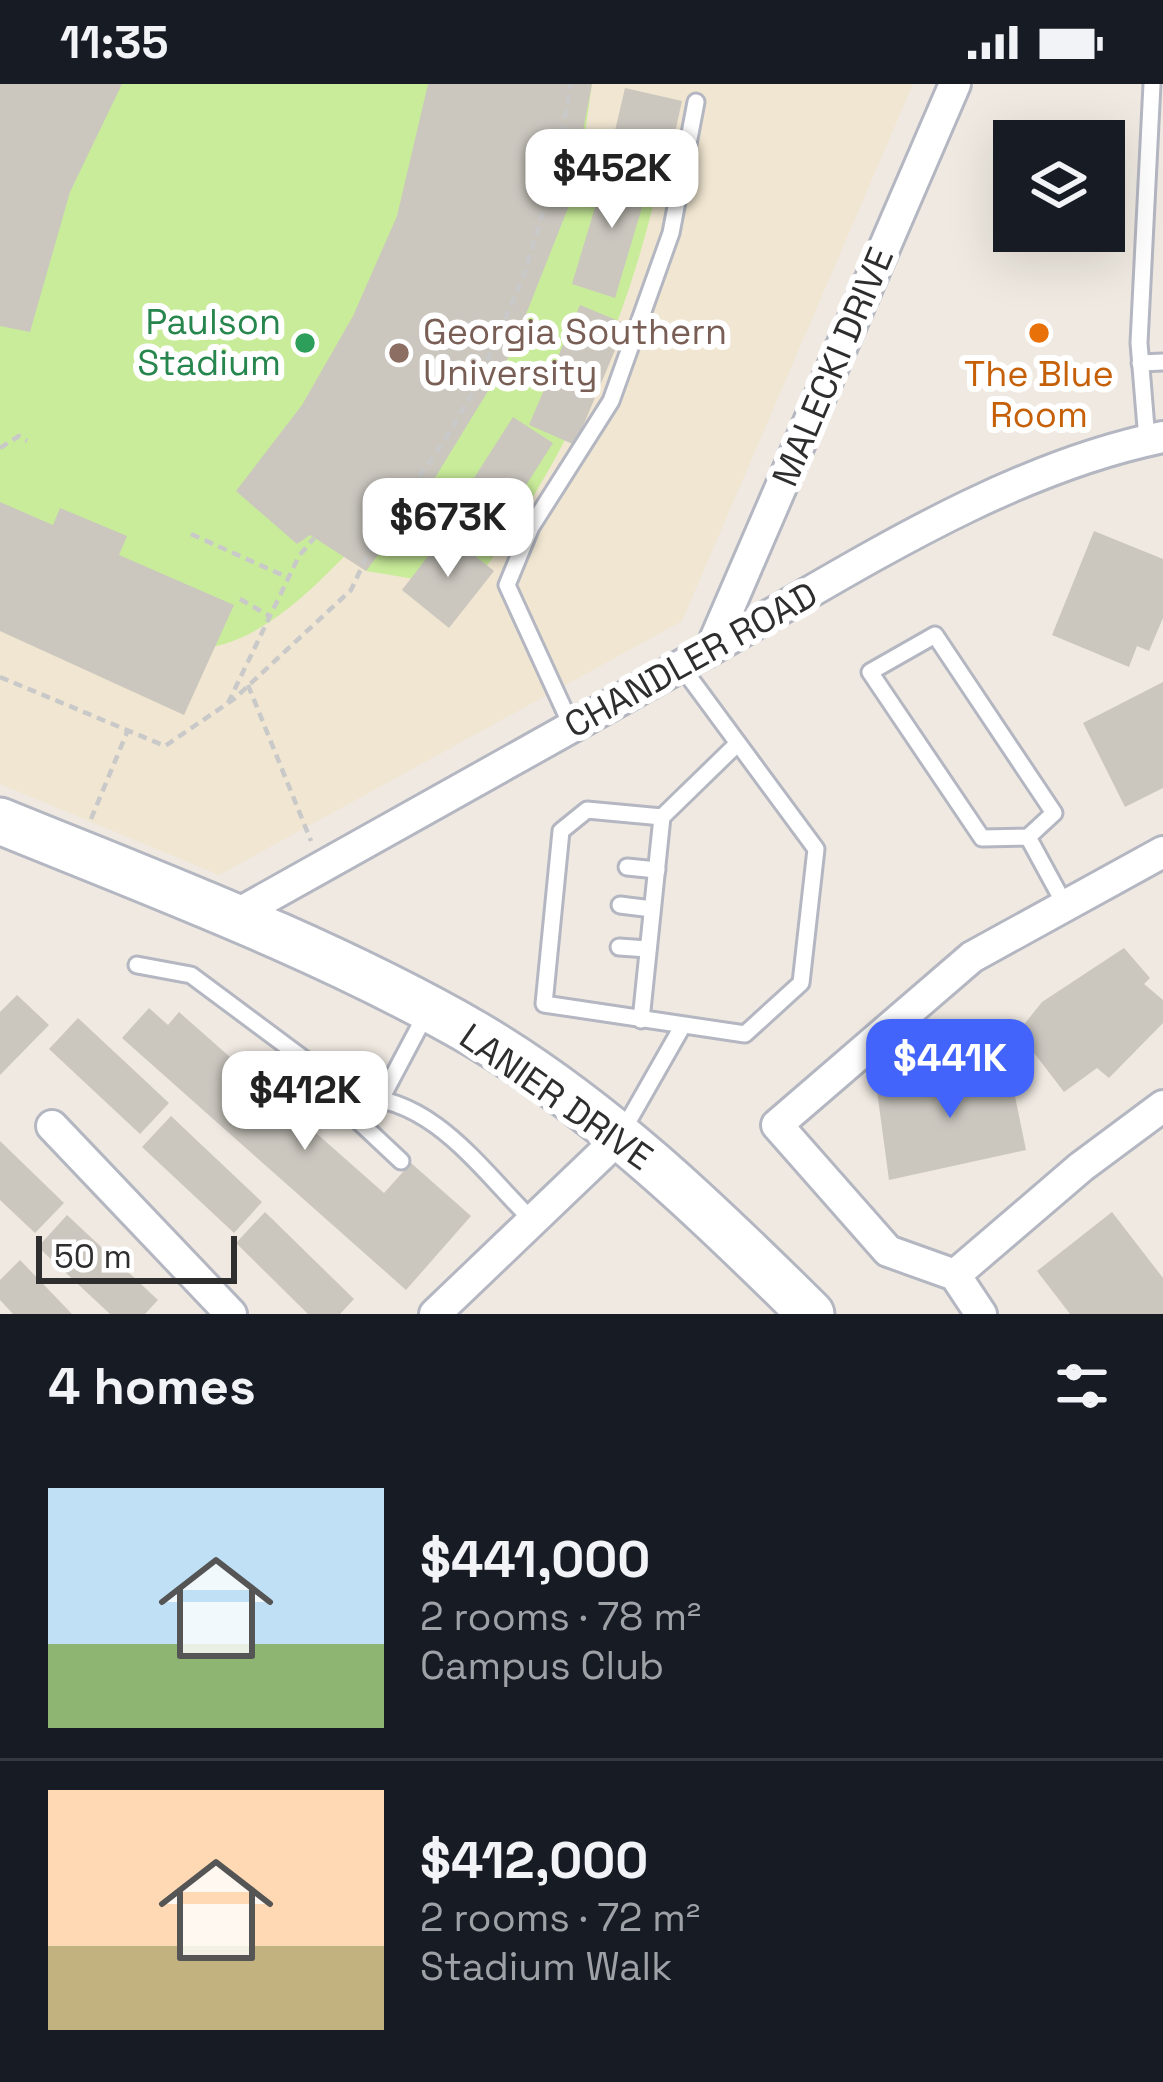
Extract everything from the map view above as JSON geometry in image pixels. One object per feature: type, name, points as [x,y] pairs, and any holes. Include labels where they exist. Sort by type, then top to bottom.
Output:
[{"type":"street","name":"MALECKI DRIVE","points":[[711,650],[955,84]]},
{"type":"street","name":"CHANDLER ROAD","points":[[234,916],[681,666],[1037,475],[1155,438]]},
{"type":"street","name":"LANIER DRIVE","points":[[0,821],[234,916],[475,1035],[620,1137],[811,1314]]},
{"type":"street","points":[[981,1314],[955,1275],[888,1251],[776,1125],[972,957],[1163,852]]},
{"type":"street","points":[[955,1275],[1081,1167],[1163,1106]]},
{"type":"street","points":[[52,1126],[231,1314]]},
{"type":"street","points":[[435,1314],[620,1137]]},
{"type":"lane","points":[[1152,84],[1142,218],[1140,363],[1155,438]]},
{"type":"lane","points":[[572,727],[507,585],[531,527],[611,400],[671,233],[696,102]]},
{"type":"lane","points":[[1140,363],[1163,362]]},
{"type":"lane","points":[[934,635],[1054,813],[1028,837],[982,838],[870,671],[934,635]]},
{"type":"lane","points":[[662,817],[587,810],[561,831],[566,862],[559,941],[544,1004],[745,1034],[801,983],[816,849],[735,746],[681,666]]},
{"type":"lane","points":[[640,1020],[662,817],[735,746]]},
{"type":"lane","points":[[1028,837],[1065,905]]},
{"type":"lane","points":[[627,867],[657,870]]},
{"type":"lane","points":[[620,905],[652,909]]},
{"type":"lane","points":[[620,947],[648,950]]},
{"type":"lane","points":[[137,964],[191,975],[355,1097],[382,1096],[418,1109],[532,1220]]},
{"type":"lane","points":[[382,1096],[428,1012]]},
{"type":"lane","points":[[620,1137],[682,1028]]},
{"type":"lane","points":[[355,1097],[353,1116],[400,1160]]},
{"type":"path","points":[[0,677],[165,746],[228,704],[351,590],[375,539],[409,495],[476,387],[536,236],[571,84]]},
{"type":"path","points":[[0,448],[19,436],[27,441]]},
{"type":"path","points":[[190,534],[289,578]]},
{"type":"path","points":[[228,704],[289,578],[314,538]]},
{"type":"path","points":[[240,598],[271,617]]},
{"type":"path","points":[[248,686],[322,868]]},
{"type":"path","points":[[77,852],[128,730]]},
{"type":"shaded area","name":"Georgia Southern University","points":[[0,84],[913,84],[682,621],[219,875],[0,784]]},
{"type":"green space","name":"Paulson Stadium","points":[[0,84],[592,84],[584,140],[665,153],[635,270],[593,382],[538,488],[470,588],[366,571],[366,534],[283,612],[233,641],[207,647],[180,647],[135,637],[0,592]]},
{"type":"building","points":[[0,84],[122,84],[70,192],[30,332],[0,326]]},
{"type":"building","points":[[428,84],[592,84],[568,208],[510,355],[430,486],[366,571],[310,535],[297,544],[236,491],[302,405],[353,316],[397,216]]},
{"type":"building","points":[[625,88],[682,101],[667,169],[609,156]]},
{"type":"building","points":[[608,164],[651,177],[615,298],[572,284]]},
{"type":"building","points":[[580,305],[626,324],[575,445],[529,425]]},
{"type":"building","points":[[513,417],[553,443],[484,551],[444,525]]},
{"type":"building","points":[[0,502],[53,525],[60,508],[127,536],[119,555],[234,605],[184,715],[0,631]]},
{"type":"building","points":[[1094,531],[1163,559],[1163,618],[1149,651],[1137,646],[1129,667],[1052,635]]},
{"type":"building","points":[[446,533],[494,571],[449,628],[402,590]]},
{"type":"building","points":[[1163,682],[1163,788],[1125,807],[1083,723]]},
{"type":"building","points":[[1124,948],[1150,978],[1144,984],[1163,1000],[1163,1023],[1109,1078],[1097,1068],[1064,1092],[1018,1032],[1042,1002]]},
{"type":"building","points":[[17,995],[49,1025],[0,1075],[0,1012]]},
{"type":"building","points":[[149,1008],[168,1025],[179,1012],[384,1193],[411,1163],[471,1216],[406,1290],[122,1038]]},
{"type":"building","points":[[78,1018],[169,1103],[140,1134],[49,1049]]},
{"type":"building","points":[[1008,1062],[1026,1150],[889,1180],[877,1091]]},
{"type":"building","points":[[171,1116],[262,1202],[234,1233],[142,1147]]},
{"type":"building","points":[[0,1141],[64,1203],[35,1233],[0,1200]]},
{"type":"building","points":[[265,1212],[354,1299],[340,1314],[308,1314],[236,1243]]},
{"type":"building","points":[[1112,1212],[1163,1278],[1163,1314],[1070,1314],[1037,1271]]},
{"type":"building","points":[[67,1215],[158,1300],[145,1314],[110,1314],[38,1247]]},
{"type":"building","points":[[20,1260],[72,1314],[13,1314],[0,1300],[0,1280]]},
{"type":"place","name":"The Blue Room","points":[[1039,333]]},
{"type":"place","name":"Paulson Stadium","points":[[305,343]]},
{"type":"place","name":"Georgia Southern University","points":[[399,353]]}]
